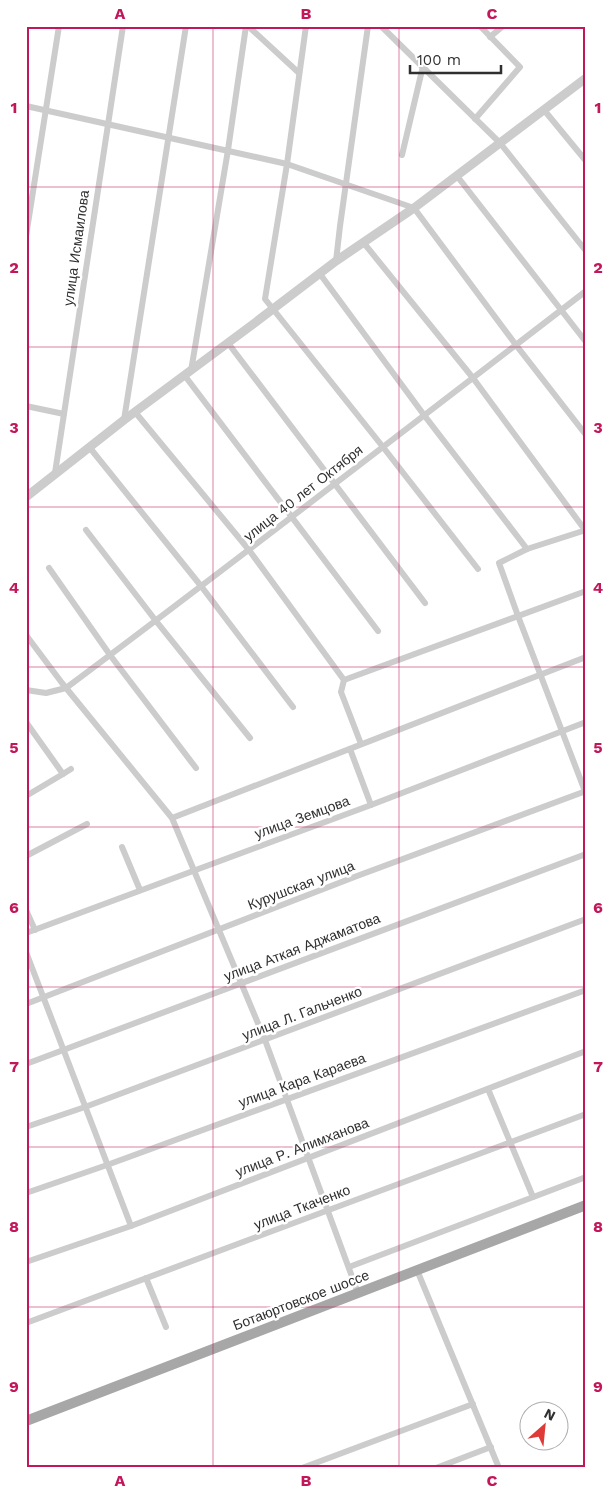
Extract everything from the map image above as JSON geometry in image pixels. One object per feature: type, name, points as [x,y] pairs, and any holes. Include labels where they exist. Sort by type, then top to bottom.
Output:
[{"type":"main road","name":"Ботаюртовское шоссе","points":[[26,1421],[586,1205]]},
{"type":"street","points":[[26,236],[59,26]]},
{"type":"street","name":"улица Исмаилова","points":[[56,473],[123,26]]},
{"type":"street","points":[[124,420],[186,26]]},
{"type":"street","points":[[247,26],[300,73]]},
{"type":"street","points":[[247,26],[228,150],[188,374],[291,516],[378,631]]},
{"type":"street","points":[[306,26],[287,164],[265,299],[478,568]]},
{"type":"street","points":[[336,261],[368,26]]},
{"type":"street","points":[[381,26],[500,144],[586,251]]},
{"type":"street","points":[[475,119],[520,67],[480,26]]},
{"type":"street","points":[[490,37],[503,26]]},
{"type":"street","points":[[402,155],[423,66]]},
{"type":"street","points":[[26,497],[124,420],[188,374],[336,261],[414,208],[586,78]]},
{"type":"street","points":[[26,106],[287,164],[414,208],[586,435]]},
{"type":"street","points":[[544,110],[586,161]]},
{"type":"street","points":[[457,176],[586,342]]},
{"type":"street","points":[[363,242],[473,378],[584,528],[527,549],[499,563],[585,792]]},
{"type":"street","points":[[320,274],[424,415],[527,549]]},
{"type":"street","name":"улица 40 лет Октября","points":[[26,690],[46,694],[66,688],[586,291]]},
{"type":"street","points":[[228,343],[336,483],[425,603]]},
{"type":"street","points":[[26,406],[64,414]]},
{"type":"street","points":[[135,412],[249,550],[344,680]]},
{"type":"street","points":[[90,448],[201,586],[293,708]]},
{"type":"street","points":[[86,530],[250,738]]},
{"type":"street","points":[[49,568],[110,655],[196,768]]},
{"type":"street","points":[[344,680],[586,590]]},
{"type":"street","points":[[26,635],[66,688],[172,818],[265,1040],[358,1293]]},
{"type":"street","points":[[172,818],[586,657]]},
{"type":"street","points":[[344,680],[341,692],[361,744]]},
{"type":"street","points":[[26,722],[63,774]]},
{"type":"street","name":"улица Земцова","points":[[26,933],[371,805],[586,722]]},
{"type":"street","points":[[350,749],[371,805]]},
{"type":"street","points":[[26,796],[71,769]]},
{"type":"street","name":"Курушская улица","points":[[26,1004],[585,792]]},
{"type":"street","points":[[26,856],[87,824]]},
{"type":"street","points":[[122,847],[140,890]]},
{"type":"street","name":"улица Аткая Аджаматова","points":[[26,1064],[586,854]]},
{"type":"street","points":[[26,910],[35,930]]},
{"type":"street","name":"улица Л. Гальченко","points":[[26,1127],[85,1107],[586,919]]},
{"type":"street","points":[[26,952],[131,1226]]},
{"type":"street","name":"улица Кара Караева","points":[[26,1193],[586,990]]},
{"type":"street","name":"улица Р. Алимханова","points":[[26,1262],[131,1226],[586,1051]]},
{"type":"street","points":[[488,1089],[533,1197]]},
{"type":"street","name":"улица Ткаченко","points":[[26,1323],[586,1114]]},
{"type":"street","points":[[349,1267],[586,1177]]},
{"type":"street","points":[[417,1270],[499,1468]]},
{"type":"street","points":[[146,1278],[166,1328]]},
{"type":"street","points":[[302,1468],[473,1404]]},
{"type":"street","points":[[436,1468],[491,1447]]}]
